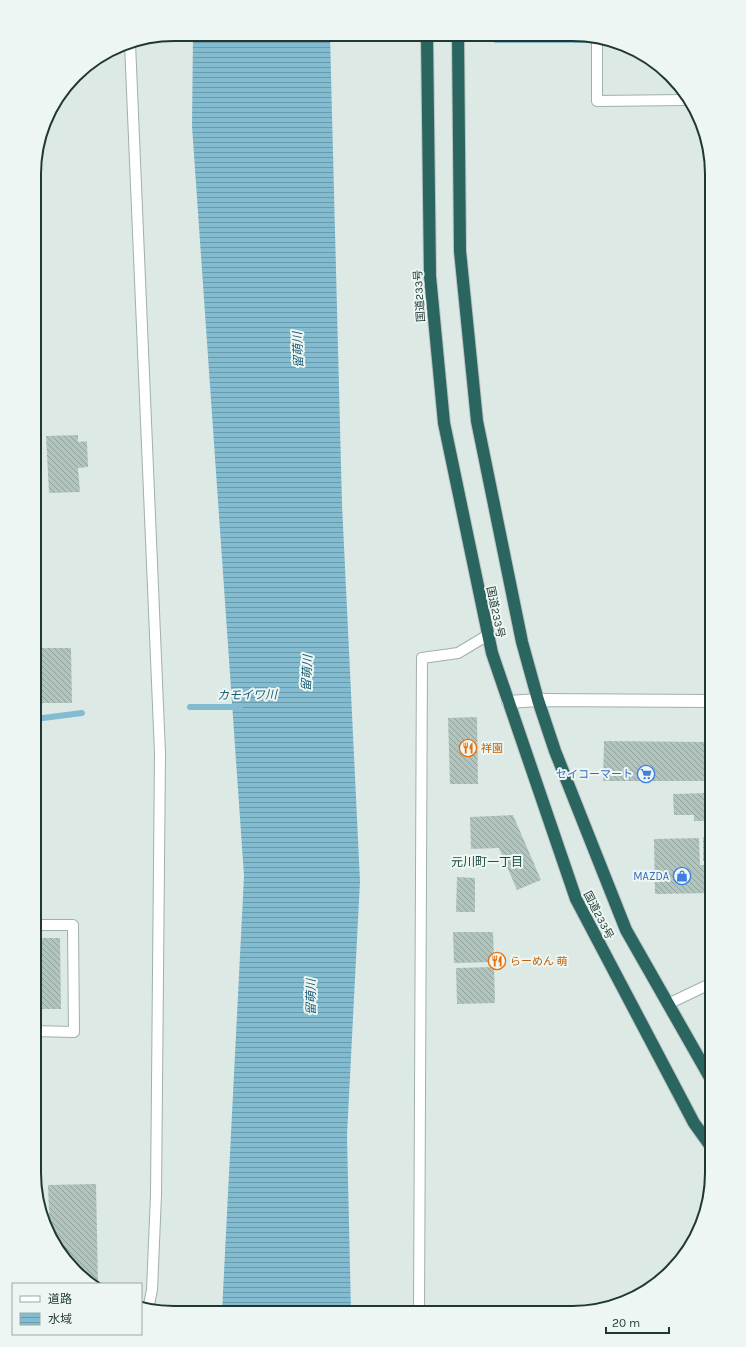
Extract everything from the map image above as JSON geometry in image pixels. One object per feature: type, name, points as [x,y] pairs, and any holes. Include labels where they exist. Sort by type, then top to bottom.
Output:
[{"type":"highway","name":"国道233号","points":[[427,41],[430,276],[443,415],[492,653],[576,899],[694,1123],[705,1138]]},
{"type":"highway","name":"国道233号","points":[[458,41],[460,251],[477,421],[522,642],[538,700],[555,750],[626,930],[705,1069]]},
{"type":"street","points":[[508,702],[538,700],[705,701]]},
{"type":"lane","points":[[596,44],[597,101],[683,100]]},
{"type":"lane","points":[[130,48],[160,753],[156,1195],[152,1290],[149,1303]]},
{"type":"lane","points":[[419,1306],[422,658],[458,653],[488,635]]},
{"type":"lane","points":[[41,925],[73,926],[74,1032],[41,1031]]},
{"type":"lane","points":[[668,1004],[705,986]]},
{"type":"water","name":"留萌川","points":[[193,41],[330,41],[342,504],[360,881],[347,1135],[351,1306],[222,1306],[244,876],[192,126]]},
{"type":"building","points":[[78,435],[78,442],[87,441],[88,467],[78,468],[80,492],[49,493],[46,436]]},
{"type":"building","points":[[41,648],[71,648],[72,703],[41,703]]},
{"type":"building","points":[[477,717],[478,784],[450,784],[448,718]]},
{"type":"building","points":[[604,741],[705,742],[705,781],[603,781]]},
{"type":"building","points":[[705,793],[705,821],[694,821],[694,815],[674,815],[673,794]]},
{"type":"building","points":[[513,815],[541,880],[517,890],[499,848],[471,849],[470,817]]},
{"type":"building","points":[[703,837],[705,837],[705,861],[703,861]]},
{"type":"building","points":[[699,838],[700,865],[705,865],[705,893],[655,894],[654,839]]},
{"type":"building","points":[[457,877],[475,878],[475,912],[456,912]]},
{"type":"building","points":[[453,932],[493,932],[494,962],[454,963]]},
{"type":"building","points":[[41,938],[60,938],[61,1009],[41,1009]]},
{"type":"building","points":[[494,967],[495,1003],[457,1004],[456,968]]},
{"type":"building","points":[[96,1184],[98,1282],[74,1261],[63,1247],[55,1232],[49,1219],[48,1185]]},
{"type":"waterway","name":"カモイワ川","points":[[190,707],[240,707]]},
{"type":"waterway","name":"カモイワ川","points":[[41,718],[82,713]]},
{"type":"place","name":"祥園","points":[[468,748]]},
{"type":"place","name":"セイコーマート","points":[[646,774]]},
{"type":"place","name":"MAZDA","points":[[682,876]]},
{"type":"place","name":"らーめん 萌","points":[[497,961]]},
{"type":"district","name":"元川町一丁目","points":[[487,862]]}]
